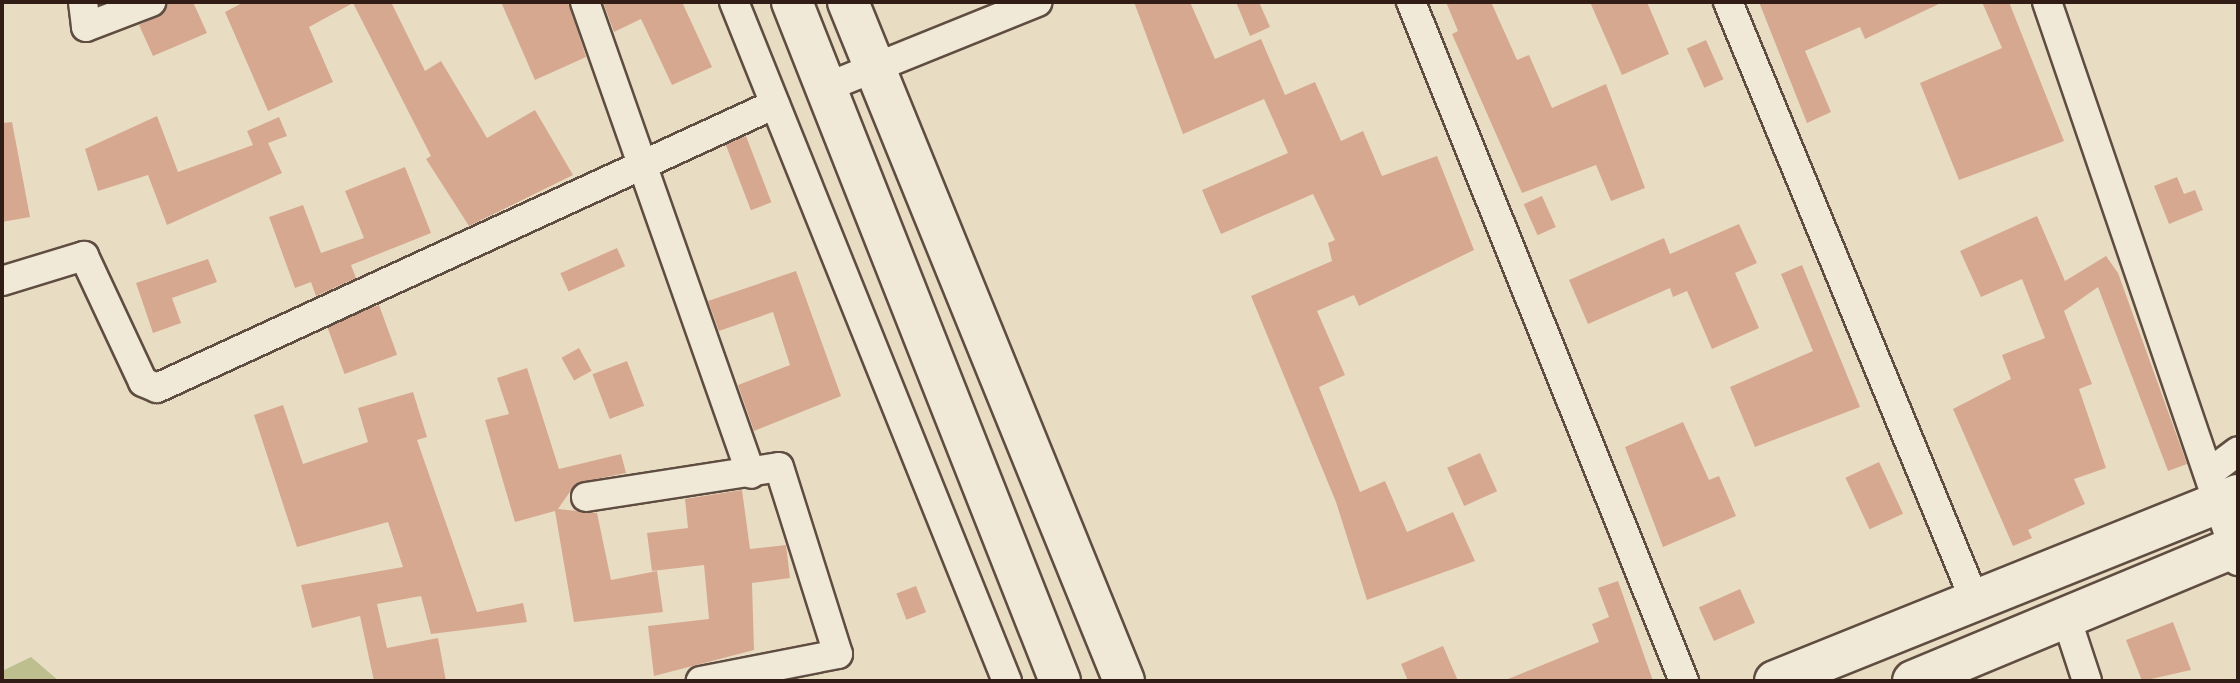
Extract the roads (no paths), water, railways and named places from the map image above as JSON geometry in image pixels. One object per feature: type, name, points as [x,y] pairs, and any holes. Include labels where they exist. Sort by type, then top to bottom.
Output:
[{"type":"main road","points":[[792,2],[1060,681]]},
{"type":"main road","points":[[848,2],[1124,681]]},
{"type":"main road","points":[[1775,681],[1975,601],[2222,490]]},
{"type":"main road","points":[[1913,681],[2237,551]]},
{"type":"street","points":[[83,2],[86,27],[151,2]]},
{"type":"street","points":[[585,2],[646,162],[751,474]]},
{"type":"street","points":[[734,2],[1007,681]]},
{"type":"street","points":[[827,87],[1037,2]]},
{"type":"street","points":[[1411,2],[1684,681]]},
{"type":"street","points":[[1728,2],[1975,601]]},
{"type":"street","points":[[2047,2],[2222,490],[2237,551]]},
{"type":"street","points":[[2,281],[84,256],[143,382],[157,388],[775,104]]},
{"type":"street","points":[[2222,490],[2238,451]]},
{"type":"street","points":[[586,497],[751,474],[779,467],[838,654],[823,670],[701,681]]},
{"type":"street","points":[[2067,620],[2087,681]]}]
